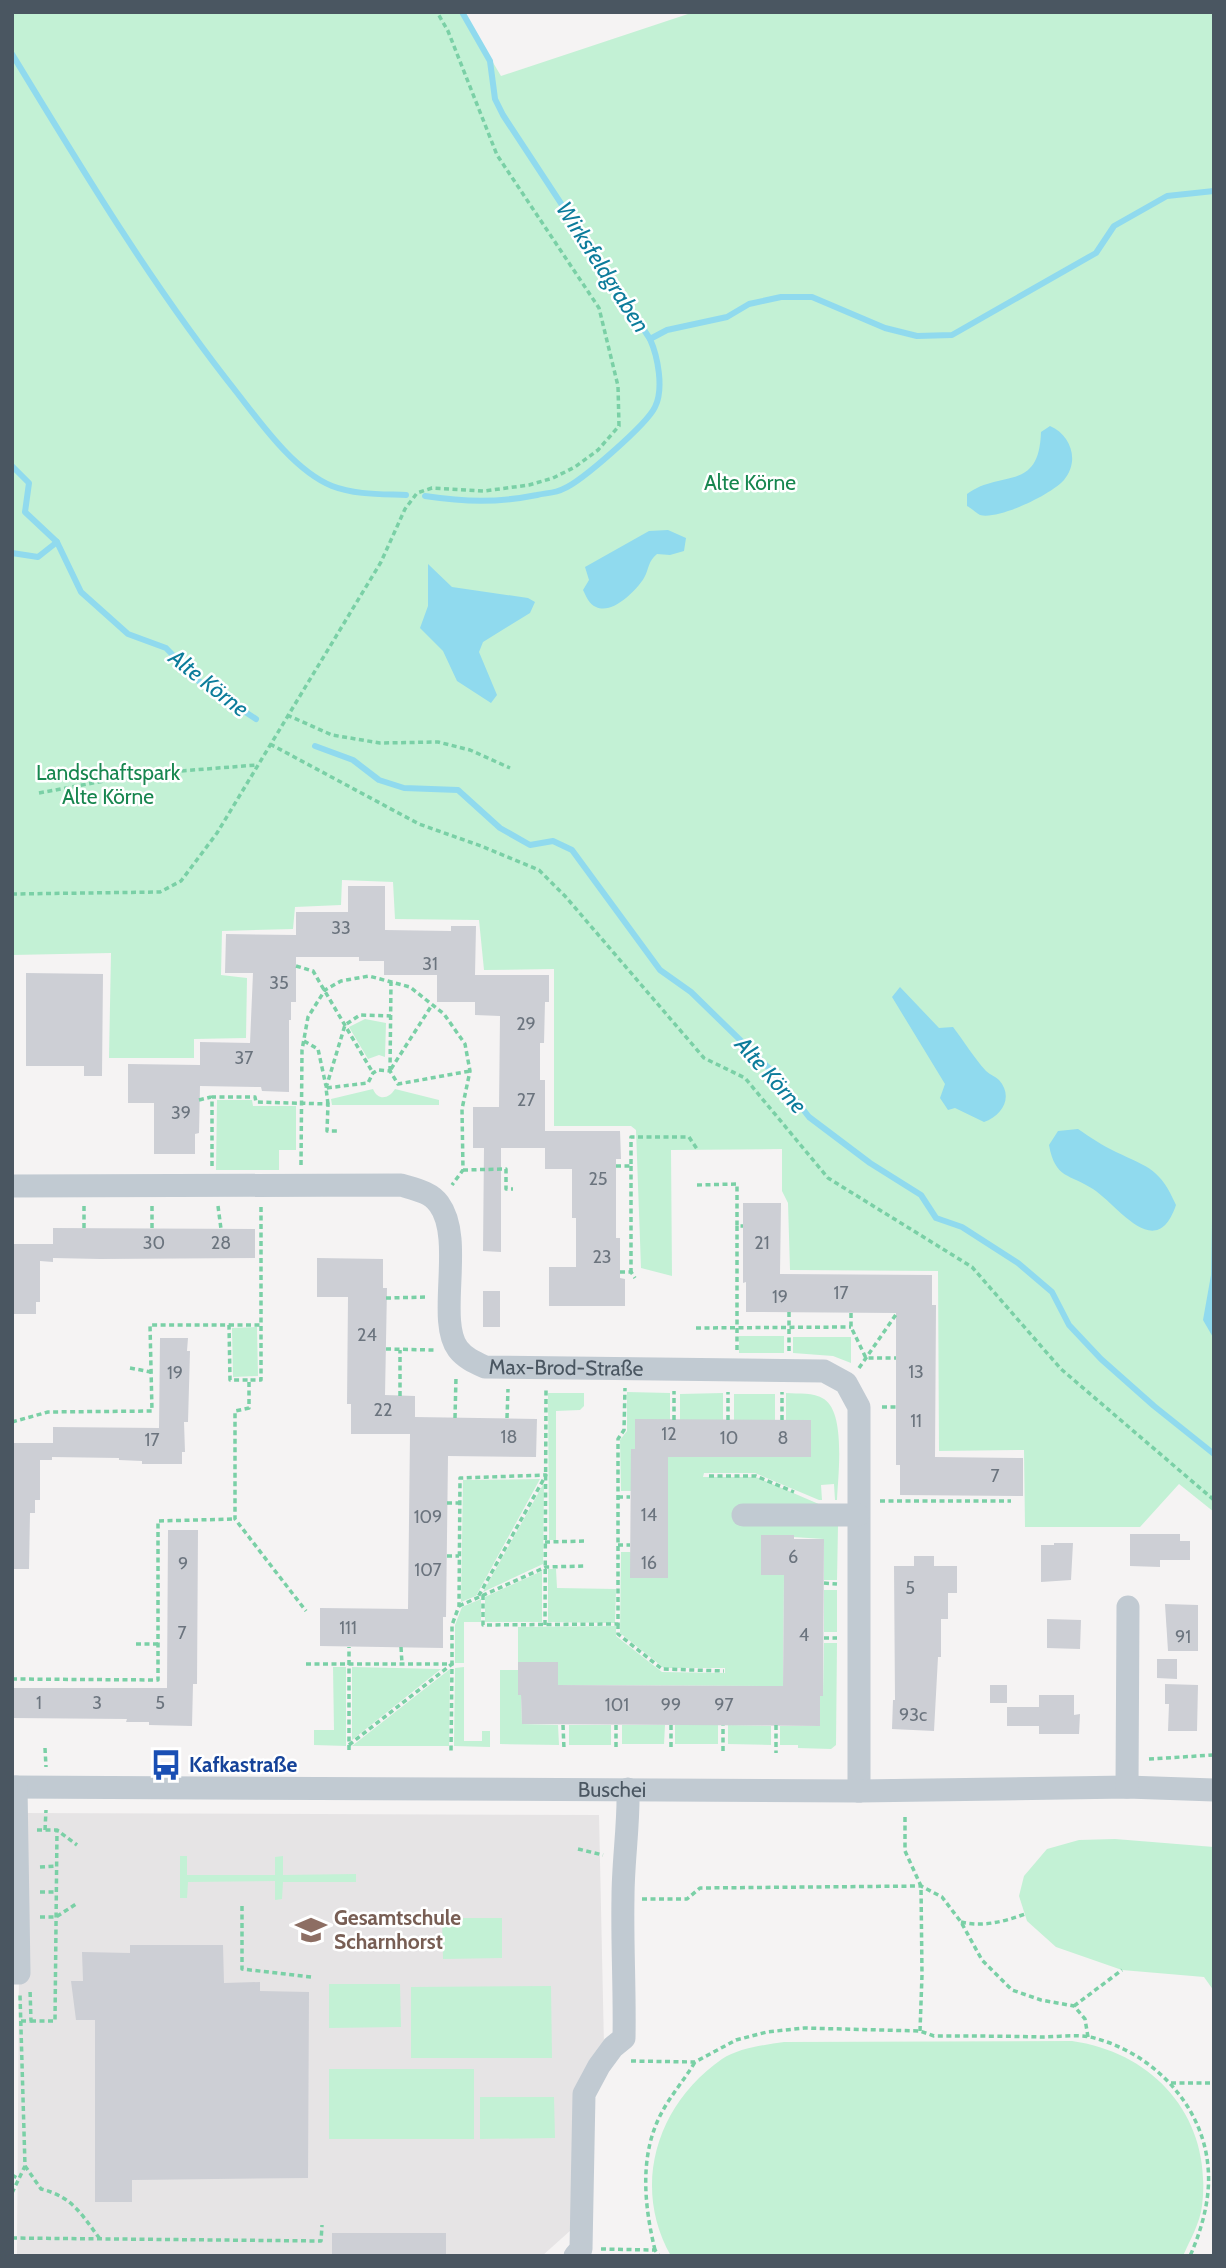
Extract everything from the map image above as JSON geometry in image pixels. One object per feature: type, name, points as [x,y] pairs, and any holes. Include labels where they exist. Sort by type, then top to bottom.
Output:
[{"type":"street","points":[[12,1186],[261,1196],[301,1185],[401,1185],[423,1192],[439,1203]]},
{"type":"street","name":"Max-Brod-Straße","points":[[439,1203],[449,1226],[450,1329],[456,1347],[469,1360],[485,1367],[546,1368],[625,1378],[791,1380],[824,1371],[846,1383]]},
{"type":"street","points":[[846,1383],[859,1407],[859,1791]]},
{"type":"street","points":[[743,1515],[858,1515]]},
{"type":"street","points":[[1127,1787],[1128,1607]]},
{"type":"street","points":[[14,1787],[16,1973]]},
{"type":"street","name":"Buschei","points":[[14,1787],[859,1791],[1127,1787],[1214,1790]]},
{"type":"street","points":[[578,2253],[584,2094],[613,2047],[624,2038],[623,1899],[629,1825],[628,1789]]},
{"type":"path","points":[[12,894],[160,892],[181,881],[217,833],[381,562],[405,509],[417,493],[432,488],[484,491],[530,485],[553,478],[575,467],[598,450],[619,426],[618,386],[598,308],[497,155],[448,31],[437,12]]},
{"type":"path","points":[[287,715],[332,735],[380,743],[438,742],[470,750],[510,768]]},
{"type":"path","points":[[270,744],[419,824],[539,870],[565,896],[704,1058],[745,1078],[828,1178],[972,1267],[1061,1369],[1214,1500]]},
{"type":"path","points":[[39,793],[142,774],[257,765]]},
{"type":"path","points":[[296,966],[313,971],[373,1073]]},
{"type":"path","points":[[301,1185],[304,1041],[308,1017],[324,990],[341,981],[369,975],[410,987],[444,1014],[464,1044],[470,1071],[463,1109],[463,1170],[439,1203]]},
{"type":"path","points":[[391,982],[388,1040],[390,1071],[398,1084],[470,1071]]},
{"type":"path","points":[[390,1071],[432,1005]]},
{"type":"path","points":[[326,1088],[345,1025],[360,1015],[391,1016]]},
{"type":"path","points":[[304,1041],[318,1049],[328,1104],[327,1130],[339,1131]]},
{"type":"path","points":[[326,1088],[369,1083],[373,1073],[378,1070],[390,1071]]},
{"type":"path","points":[[200,1100],[212,1097],[255,1097],[256,1102],[328,1104]]},
{"type":"path","points":[[212,1097],[215,1195],[221,1229]]},
{"type":"path","points":[[635,1278],[631,1272],[631,1138],[689,1137],[697,1149]]},
{"type":"path","points":[[616,1166],[631,1166]]},
{"type":"path","points":[[463,1170],[506,1169],[506,1189],[513,1189]]},
{"type":"path","points":[[697,1185],[737,1184],[738,1328],[728,1420]]},
{"type":"path","points":[[261,1196],[274,1207]]},
{"type":"path","points":[[229,1325],[230,1380],[261,1380],[261,1196]]},
{"type":"path","points":[[84,1206],[84,1228]]},
{"type":"path","points":[[152,1206],[152,1228]]},
{"type":"path","points":[[737,1226],[743,1226]]},
{"type":"path","points":[[620,1272],[631,1272]]},
{"type":"path","points":[[429,1285],[429,1308]]},
{"type":"path","points":[[386,1298],[429,1297]]},
{"type":"path","points":[[782,1420],[782,1390],[791,1380],[789,1312]]},
{"type":"path","points":[[851,1313],[851,1327],[866,1358]]},
{"type":"path","points":[[846,1383],[897,1313]]},
{"type":"path","points":[[12,1422],[48,1412],[152,1411],[150,1325],[261,1325]]},
{"type":"path","points":[[696,1328],[851,1327]]},
{"type":"path","points":[[386,1349],[439,1351]]},
{"type":"path","points":[[400,1350],[400,1396]]},
{"type":"path","points":[[866,1358],[897,1358]]},
{"type":"path","points":[[130,1368],[150,1372]]},
{"type":"path","points":[[451,1368],[456,1375],[455,1418]]},
{"type":"path","points":[[545,1625],[547,1611],[543,1591],[546,1368]]},
{"type":"path","points":[[456,1375],[468,1378]]},
{"type":"path","points":[[613,1389],[625,1378]]},
{"type":"path","points":[[625,1378],[624,1430],[618,1439],[618,1634],[662,1669],[724,1671]]},
{"type":"path","points":[[249,1380],[249,1408],[236,1411],[234,1519],[306,1611]]},
{"type":"path","points":[[507,1418],[508,1389]]},
{"type":"path","points":[[498,1390],[520,1389]]},
{"type":"path","points":[[662,1390],[674,1391],[674,1420]]},
{"type":"path","points":[[451,1751],[452,1625],[459,1606],[460,1478],[546,1475]]},
{"type":"path","points":[[546,1475],[481,1596],[483,1625],[618,1625]]},
{"type":"path","points":[[709,1476],[727,1476]]},
{"type":"path","points":[[618,1497],[630,1497]]},
{"type":"path","points":[[447,1503],[460,1503]]},
{"type":"path","points":[[12,1679],[158,1680],[158,1521],[234,1519]]},
{"type":"path","points":[[545,1542],[586,1541]]},
{"type":"path","points":[[618,1545],[631,1545]]},
{"type":"path","points":[[447,1556],[459,1556]]},
{"type":"path","points":[[459,1606],[545,1566],[586,1566]]},
{"type":"path","points":[[824,1583],[839,1584]]},
{"type":"path","points":[[824,1638],[839,1638]]},
{"type":"path","points":[[136,1644],[158,1644]]},
{"type":"path","points":[[349,1647],[349,1748],[452,1664]]},
{"type":"path","points":[[401,1647],[402,1664]]},
{"type":"path","points":[[306,1664],[452,1664]]},
{"type":"path","points":[[563,1724],[564,1749]]},
{"type":"path","points":[[616,1725],[616,1750]]},
{"type":"path","points":[[671,1725],[671,1750]]},
{"type":"path","points":[[723,1725],[723,1751]]},
{"type":"path","points":[[776,1726],[776,1752]]},
{"type":"path","points":[[1143,1760],[1214,1755]]},
{"type":"path","points":[[905,1816],[905,1851],[921,1886],[920,2031]]},
{"type":"path","points":[[31,2021],[55,2021],[57,1830]]},
{"type":"path","points":[[31,1867],[57,1866]]},
{"type":"path","points":[[623,1899],[687,1899],[700,1888],[921,1886],[942,1897],[961,1922],[982,1960],[1012,1990],[1041,2000],[1073,2006],[1085,2019],[1088,2037]]},
{"type":"path","points":[[30,1892],[56,1892]]},
{"type":"path","points":[[242,1906],[242,1969],[311,1977]]},
{"type":"path","points":[[961,1922],[975,1925],[1003,1922],[1025,1914]]},
{"type":"path","points":[[1073,2006],[1122,1970]]},
{"type":"path","points":[[12,2193],[25,2166],[16,1973]]},
{"type":"path","points":[[659,2256],[654,2250],[649,2226],[645,2177],[650,2143],[662,2112],[695,2062],[736,2040],[767,2032],[804,2028],[920,2031],[934,2036],[1088,2037],[1137,2057],[1171,2083],[1200,2132],[1211,2168],[1205,2211],[1190,2256]]},
{"type":"path","points":[[604,2060],[695,2062]]},
{"type":"path","points":[[1171,2083],[1214,2083]]},
{"type":"path","points":[[25,2166],[41,2189],[71,2200],[100,2239]]},
{"type":"path","points":[[12,2175],[19,2179]]},
{"type":"path","points":[[12,2238],[321,2241],[321,2225]]},
{"type":"path","points":[[578,2253],[654,2250]]},
{"type":"shaded area","name":"Gesamtschule Scharnhorst","points":[[20,1813],[599,1815],[604,2046],[571,2230],[542,2256],[17,2256]]},
{"type":"green space","name":"Alte Körne","points":[[12,12],[463,12],[501,76],[694,12],[1214,12],[1214,1512],[1179,1484],[1140,1527],[1025,1527],[1024,1450],[939,1451],[938,1271],[790,1270],[788,1203],[782,1191],[782,1149],[671,1150],[672,1276],[641,1268],[636,1130],[631,1126],[554,1126],[554,969],[484,970],[479,920],[395,919],[393,882],[342,880],[341,905],[295,907],[293,929],[222,931],[221,975],[247,978],[246,1038],[194,1039],[194,1058],[109,1058],[111,953],[12,955]]},
{"type":"green space","points":[[365,1019],[386,1023],[385,1057],[379,1055],[368,1059],[349,1027]]},
{"type":"green space","points":[[373,1089],[381,1097],[390,1095],[395,1089],[439,1100],[439,1105],[332,1105],[331,1099]]},
{"type":"green space","points":[[217,1100],[252,1100],[253,1106],[296,1106],[296,1150],[279,1150],[279,1170],[216,1170]]},
{"type":"green space","points":[[257,1327],[258,1376],[233,1377],[232,1328]]},
{"type":"green space","points":[[739,1336],[784,1336],[784,1353],[739,1353]]},
{"type":"green space","points":[[793,1337],[851,1337],[851,1363],[833,1356],[793,1353]]},
{"type":"green space","points":[[627,1392],[670,1393],[670,1420],[635,1420],[635,1449],[631,1450],[631,1491],[621,1491],[620,1440],[627,1431]]},
{"type":"green space","points":[[548,1393],[584,1393],[584,1406],[580,1410],[556,1411],[556,1540],[549,1540]]},
{"type":"green space","points":[[723,1393],[723,1420],[680,1420],[680,1394]]},
{"type":"green space","points":[[786,1393],[815,1395],[831,1406],[839,1446],[837,1500],[834,1484],[821,1485],[822,1500],[819,1500],[755,1473],[704,1473],[703,1477],[756,1477],[821,1505],[838,1526],[837,1580],[824,1580],[824,1539],[761,1535],[761,1575],[784,1575],[783,1686],[558,1685],[518,1662],[518,1627],[616,1626],[616,1636],[662,1672],[725,1673],[725,1668],[664,1668],[620,1633],[621,1552],[630,1552],[668,1578],[668,1457],[810,1457],[811,1420],[786,1420]]},
{"type":"green space","points":[[734,1394],[775,1394],[775,1420],[734,1420]]},
{"type":"green space","points":[[540,1479],[476,1596],[461,1602],[463,1480]]},
{"type":"green space","points":[[544,1483],[543,1564],[483,1592]]},
{"type":"green space","points":[[548,1569],[556,1569],[557,1588],[616,1589],[615,1623],[548,1622]]},
{"type":"green space","points":[[542,1571],[542,1622],[485,1622],[485,1597]]},
{"type":"green space","points":[[824,1590],[837,1590],[837,1632],[824,1632]]},
{"type":"green space","points":[[481,1599],[481,1622],[464,1622],[464,1663],[455,1663],[455,1625],[462,1607]]},
{"type":"green space","points":[[824,1643],[837,1643],[836,1745],[831,1749],[780,1745],[780,1726],[820,1726]]},
{"type":"green space","points":[[333,1667],[346,1667],[346,1746],[314,1745],[314,1730],[334,1730]]},
{"type":"green space","points":[[352,1667],[441,1669],[352,1740]]},
{"type":"green space","points":[[464,1667],[464,1741],[482,1741],[482,1731],[490,1731],[490,1747],[454,1746],[455,1668]]},
{"type":"green space","points":[[450,1669],[449,1746],[352,1746]]},
{"type":"green space","points":[[500,1670],[518,1670],[522,1724],[558,1725],[559,1745],[500,1744]]},
{"type":"green space","points":[[569,1725],[611,1725],[611,1745],[569,1745]]},
{"type":"green space","points":[[622,1725],[665,1725],[664,1744],[622,1744]]},
{"type":"green space","points":[[675,1725],[718,1725],[718,1744],[675,1744]]},
{"type":"green space","points":[[728,1725],[771,1726],[771,1745],[728,1744]]},
{"type":"green space","points":[[1115,1839],[1214,1847],[1214,1991],[1204,1977],[1122,1970],[1056,1947],[1027,1921],[1019,1896],[1024,1876],[1047,1849],[1079,1840]]},
{"type":"green space","points":[[180,1856],[187,1856],[187,1875],[275,1875],[275,1857],[283,1856],[283,1875],[356,1874],[356,1882],[283,1882],[282,1899],[275,1900],[275,1881],[188,1882],[187,1898],[180,1898]]},
{"type":"green space","points":[[442,1918],[502,1918],[502,1958],[443,1959]]},
{"type":"green space","points":[[329,1984],[400,1984],[401,2027],[329,2028]]},
{"type":"green space","points":[[551,1986],[552,2058],[411,2058],[411,1987]]},
{"type":"green space","points":[[1072,2041],[1102,2048],[1129,2060],[1153,2076],[1173,2095],[1188,2119],[1198,2145],[1203,2174],[1202,2206],[1183,2256],[671,2256],[659,2229],[653,2202],[652,2175],[657,2148],[681,2099],[700,2078],[729,2055],[784,2042]]},
{"type":"green space","points":[[329,2069],[474,2069],[474,2139],[329,2139]]},
{"type":"green space","points":[[480,2097],[554,2097],[555,2138],[480,2139]]},
{"type":"water","points":[[1050,426],[1063,436],[1071,449],[1072,465],[1058,486],[1037,499],[999,514],[980,515],[967,506],[967,494],[993,482],[1026,472],[1039,451],[1041,432]]},
{"type":"water","points":[[668,530],[686,538],[684,551],[670,555],[657,554],[640,583],[616,605],[602,609],[591,604],[583,590],[589,580],[585,567],[649,531]]},
{"type":"water","points":[[428,564],[452,587],[528,598],[535,602],[530,613],[483,642],[479,652],[497,695],[491,703],[457,681],[443,651],[420,628],[428,606]]},
{"type":"water","points":[[900,987],[939,1028],[953,1027],[982,1066],[999,1080],[1006,1099],[1001,1111],[996,1115],[984,1122],[955,1108],[948,1110],[940,1098],[945,1084],[892,997]]},
{"type":"water","points":[[1078,1129],[1106,1147],[1146,1166],[1159,1177],[1176,1205],[1168,1222],[1158,1230],[1148,1230],[1136,1225],[1093,1189],[1059,1170],[1049,1145],[1058,1131]]},
{"type":"water","points":[[1212,1219],[1214,1339],[1203,1320],[1211,1275]]},
{"type":"building","points":[[348,886],[385,886],[385,930],[451,931],[451,926],[476,926],[475,975],[549,975],[544,1043],[540,1043],[540,1080],[545,1080],[545,1131],[620,1131],[621,1159],[616,1159],[616,1238],[620,1238],[620,1278],[625,1279],[625,1306],[549,1306],[549,1267],[576,1267],[576,1218],[572,1218],[572,1169],[545,1169],[545,1148],[501,1148],[501,1252],[483,1251],[484,1148],[473,1148],[473,1107],[499,1107],[500,1016],[475,1015],[475,1002],[437,1002],[437,975],[384,975],[384,961],[359,961],[359,957],[296,957],[296,1002],[291,1002],[289,1020],[289,1092],[262,1091],[261,1087],[200,1086],[199,1133],[195,1134],[195,1154],[154,1154],[154,1103],[128,1103],[128,1064],[200,1065],[200,1042],[250,1043],[253,973],[225,973],[226,934],[296,935],[296,912],[348,912]]},
{"type":"building","points":[[26,973],[103,974],[102,1076],[84,1076],[84,1066],[26,1066]]},
{"type":"building","points":[[743,1203],[781,1203],[780,1274],[932,1275],[932,1305],[936,1305],[935,1457],[1023,1458],[1023,1496],[900,1495],[900,1465],[896,1465],[896,1313],[746,1312],[746,1282],[743,1283]]},
{"type":"building","points":[[53,1228],[255,1229],[255,1258],[53,1258],[53,1262],[40,1261],[40,1302],[36,1302],[36,1314],[12,1314],[12,1244],[53,1244]]},
{"type":"building","points":[[317,1258],[383,1259],[383,1288],[387,1288],[385,1395],[415,1396],[415,1417],[537,1419],[536,1457],[448,1456],[446,1617],[443,1617],[443,1648],[320,1646],[320,1608],[408,1609],[410,1434],[351,1434],[351,1404],[347,1404],[348,1297],[317,1297]]},
{"type":"building","points":[[483,1291],[500,1291],[500,1327],[483,1327]]},
{"type":"building","points":[[160,1338],[188,1338],[188,1422],[184,1422],[185,1452],[182,1452],[182,1464],[142,1464],[142,1461],[119,1458],[52,1457],[52,1460],[40,1460],[40,1500],[35,1500],[35,1513],[30,1513],[29,1569],[12,1569],[12,1443],[53,1443],[53,1427],[159,1428]]},
{"type":"building","points":[[635,1419],[811,1420],[811,1457],[668,1457],[668,1578],[630,1578],[631,1449],[635,1449]]},
{"type":"building","points":[[168,1530],[198,1530],[197,1684],[193,1684],[192,1726],[149,1725],[149,1722],[126,1722],[127,1719],[12,1718],[12,1688],[167,1688]]},
{"type":"building","points":[[1130,1534],[1180,1534],[1180,1541],[1190,1541],[1190,1560],[1160,1560],[1160,1567],[1130,1566]]},
{"type":"building","points":[[761,1535],[824,1539],[823,1696],[820,1696],[820,1726],[522,1724],[521,1695],[518,1695],[518,1662],[558,1662],[558,1685],[783,1686],[784,1575],[761,1575]]},
{"type":"building","points":[[1073,1543],[1071,1580],[1041,1582],[1041,1545]]},
{"type":"building","points":[[914,1556],[934,1556],[934,1566],[957,1566],[957,1593],[948,1593],[948,1619],[941,1619],[941,1657],[938,1657],[934,1731],[892,1729],[895,1700],[894,1566],[914,1566]]},
{"type":"building","points":[[1165,1604],[1198,1605],[1198,1651],[1168,1651]]},
{"type":"building","points":[[1047,1619],[1081,1620],[1080,1649],[1047,1648]]},
{"type":"building","points":[[1157,1659],[1177,1659],[1177,1679],[1157,1678]]},
{"type":"building","points":[[1165,1684],[1198,1685],[1197,1731],[1168,1731],[1169,1704],[1165,1704]]},
{"type":"building","points":[[990,1685],[1007,1685],[1007,1703],[990,1703]]},
{"type":"building","points":[[1039,1695],[1074,1695],[1074,1715],[1080,1714],[1079,1734],[1039,1734],[1039,1726],[1007,1726],[1007,1707],[1039,1707]]},
{"type":"building","points":[[130,1945],[223,1945],[224,1983],[260,1982],[260,1991],[309,1992],[308,2178],[132,2180],[132,2202],[95,2202],[95,2020],[76,2020],[71,1981],[83,1981],[82,1952],[130,1953]]},
{"type":"building","points":[[332,2233],[446,2233],[446,2256],[332,2256]]},
{"type":"waterway","name":"Wirksfeldgraben","points":[[425,496],[495,500],[522,498],[560,490],[572,484],[627,439],[655,407],[659,391],[657,364],[650,339],[503,115],[495,99],[490,61],[462,12]]},
{"type":"waterway","name":"Wirksfeldgraben","points":[[12,54],[148,270],[207,353],[280,446],[305,470],[332,486],[359,493],[406,495]]},
{"type":"waterway","points":[[650,339],[667,330],[727,317],[749,304],[781,297],[812,297],[885,328],[917,336],[952,335],[1096,253],[1114,226],[1167,196],[1214,191]]},
{"type":"waterway","name":"Alte Körne","points":[[12,466],[29,483],[25,512],[57,542],[81,592],[128,634],[166,648],[197,680],[256,719]]},
{"type":"waterway","points":[[12,553],[38,557],[57,542]]},
{"type":"waterway","name":"Alte Körne","points":[[315,746],[353,760],[379,780],[404,788],[458,790],[500,828],[530,845],[553,841],[572,850],[660,970],[691,992],[777,1076],[809,1117],[870,1163],[921,1195],[936,1218],[962,1227],[1018,1263],[1052,1292],[1069,1325],[1101,1359],[1214,1454]]},
{"type":"place","name":"Kafkastraße","points":[[166,1765]]},
{"type":"place","name":"Gesamtschule Scharnhorst","points":[[311,1930]]},
{"type":"park label","name":"Landschaftspark Alte Körne","points":[[108,785]]}]
